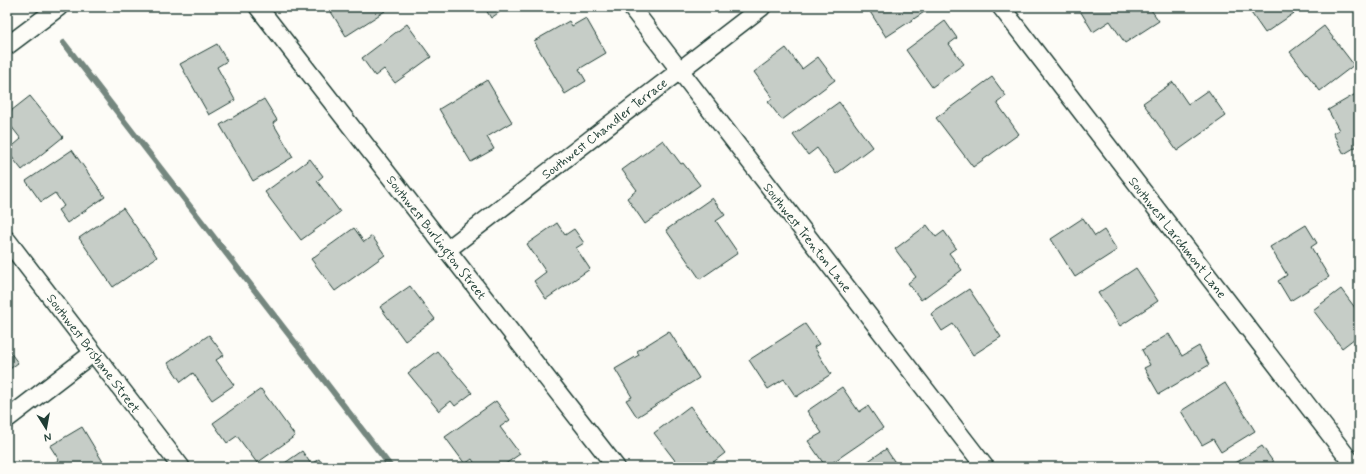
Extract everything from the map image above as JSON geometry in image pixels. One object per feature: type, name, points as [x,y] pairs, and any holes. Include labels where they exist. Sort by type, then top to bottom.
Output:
[{"type":"street","points":[[7,46],[59,7]]},
{"type":"street","name":"Southwest Burlington Street","points":[[258,7],[616,467]]},
{"type":"street","name":"Southwest Trenton Lane","points":[[631,7],[985,467]]},
{"type":"street","name":"Southwest Chandler Terrace","points":[[447,250],[762,7]]},
{"type":"street","name":"Southwest Larchmont Lane","points":[[1001,7],[1355,467]]},
{"type":"street","name":"Southwest Brisbane Street","points":[[7,240],[181,467]]},
{"type":"street","points":[[7,420],[93,353]]},
{"type":"building","points":[[328,7],[382,7],[385,11],[346,36]]},
{"type":"building","points":[[484,7],[507,7],[491,18]]},
{"type":"building","points":[[867,7],[932,7],[886,37]]},
{"type":"building","points":[[1082,7],[1149,7],[1159,21],[1125,43],[1110,21],[1093,32],[1079,9]]},
{"type":"building","points":[[1247,7],[1303,7],[1265,33]]},
{"type":"building","points":[[586,18],[606,53],[579,69],[586,81],[565,94],[534,41],[569,21],[572,26]]},
{"type":"building","points":[[945,21],[957,38],[949,44],[964,64],[932,87],[906,50]]},
{"type":"building","points":[[407,24],[431,57],[395,83],[384,69],[375,76],[362,58]]},
{"type":"building","points":[[1324,26],[1354,65],[1320,91],[1290,52]]},
{"type":"building","points":[[217,44],[227,61],[217,67],[235,100],[209,115],[180,64]]},
{"type":"building","points":[[786,48],[802,69],[818,57],[835,80],[782,120],[768,102],[773,98],[754,72]]},
{"type":"building","points":[[992,77],[1006,96],[997,103],[1019,134],[973,167],[936,118]]},
{"type":"building","points":[[487,80],[512,122],[487,137],[494,149],[471,162],[439,109]]},
{"type":"building","points":[[1173,82],[1188,104],[1208,90],[1226,116],[1177,151],[1143,103]]},
{"type":"building","points":[[1359,92],[1359,145],[1344,154],[1333,133],[1339,130],[1328,110]]},
{"type":"building","points":[[30,96],[63,137],[22,170],[7,151],[21,139],[7,121],[7,114]]},
{"type":"building","points":[[264,99],[277,120],[273,123],[293,157],[253,181],[220,125]]},
{"type":"building","points":[[839,102],[872,147],[836,174],[817,148],[808,155],[793,135]]},
{"type":"building","points":[[663,140],[681,164],[683,163],[700,185],[645,224],[627,198],[637,190],[622,170]]},
{"type":"building","points":[[72,150],[105,197],[67,223],[58,210],[64,206],[55,193],[41,202],[26,181]]},
{"type":"building","points":[[310,159],[323,176],[317,181],[340,212],[301,240],[265,192]]},
{"type":"building","points":[[712,198],[725,215],[716,221],[738,253],[700,279],[666,230]]},
{"type":"building","points":[[123,208],[157,257],[113,287],[79,238]]},
{"type":"building","points":[[1083,218],[1095,236],[1104,230],[1117,250],[1075,277],[1051,239]]},
{"type":"building","points":[[557,223],[565,235],[574,229],[584,243],[576,248],[590,269],[546,299],[534,281],[546,272],[527,244]]},
{"type":"building","points":[[927,225],[936,237],[944,231],[956,248],[949,253],[962,270],[921,300],[908,283],[916,277],[895,249]]},
{"type":"building","points":[[1306,225],[1317,243],[1311,247],[1329,277],[1290,301],[1278,281],[1287,275],[1270,247]]},
{"type":"building","points":[[354,228],[364,242],[372,236],[385,255],[335,291],[311,259]]},
{"type":"building","points":[[1136,268],[1158,301],[1120,326],[1098,293]]},
{"type":"building","points":[[410,286],[435,319],[405,341],[380,307]]},
{"type":"building","points":[[969,289],[1001,337],[973,355],[953,324],[942,331],[931,314]]},
{"type":"building","points":[[1341,289],[1359,313],[1359,335],[1342,348],[1313,310]]},
{"type":"building","points":[[805,324],[819,344],[814,347],[831,374],[796,397],[784,379],[768,389],[749,360]]},
{"type":"building","points":[[669,331],[699,378],[637,417],[626,400],[632,397],[615,369],[639,355],[637,351]]},
{"type":"building","points":[[1169,334],[1182,356],[1199,346],[1209,365],[1159,394],[1144,368],[1150,365],[1142,350]]},
{"type":"building","points":[[209,335],[224,355],[216,360],[234,385],[212,400],[193,373],[181,382],[168,363]]},
{"type":"building","points":[[7,348],[18,363],[7,371]]},
{"type":"building","points":[[437,351],[472,393],[455,406],[451,401],[439,411],[408,373]]},
{"type":"building","points":[[1225,383],[1255,431],[1221,452],[1213,439],[1202,445],[1181,411]]},
{"type":"building","points":[[842,387],[859,412],[868,406],[883,428],[826,467],[808,441],[822,433],[807,411]]},
{"type":"building","points":[[261,389],[295,436],[257,463],[237,436],[227,443],[213,423]]},
{"type":"building","points":[[496,401],[510,420],[500,427],[520,454],[501,467],[477,467],[472,459],[465,464],[445,437]]},
{"type":"building","points":[[690,406],[725,453],[707,467],[680,467],[654,433]]},
{"type":"building","points":[[82,427],[106,467],[51,467],[50,465],[59,460],[50,446]]},
{"type":"building","points":[[1262,446],[1274,463],[1269,466],[1270,467],[1236,467],[1234,464]]},
{"type":"building","points":[[886,449],[898,467],[861,466]]},
{"type":"building","points":[[302,451],[311,464],[319,459],[324,467],[279,467]]},
{"type":"waterway","points":[[64,43],[391,467]]}]
